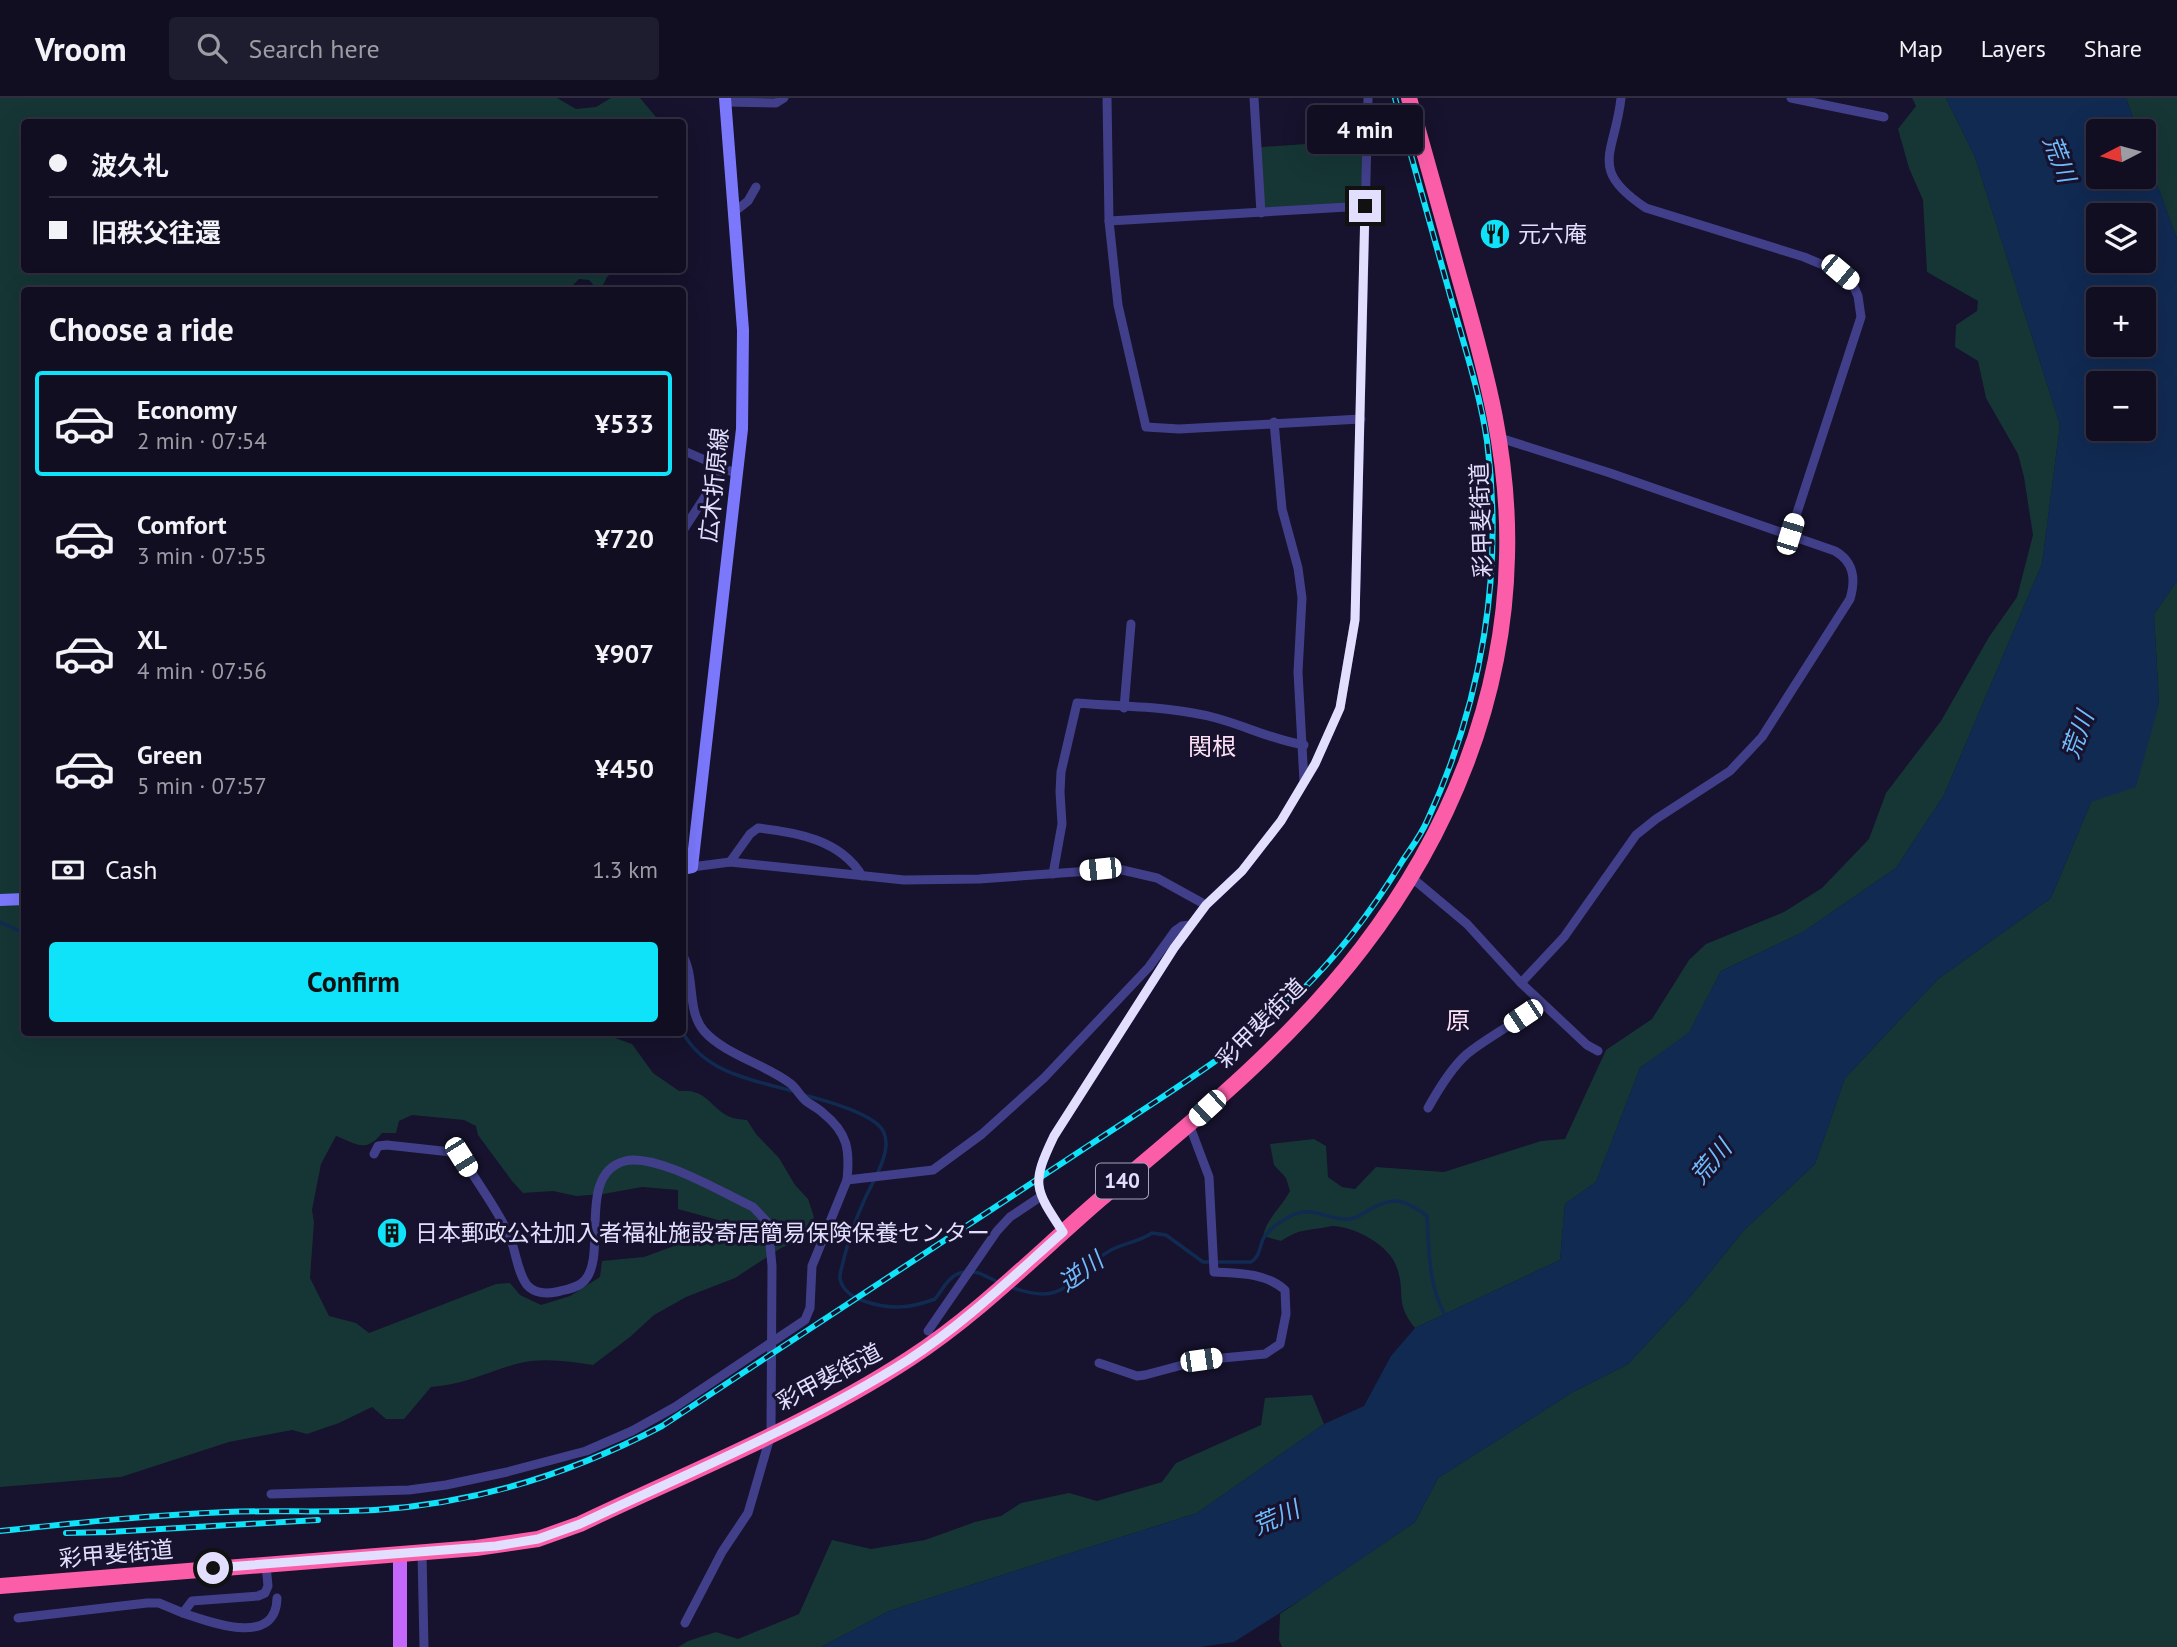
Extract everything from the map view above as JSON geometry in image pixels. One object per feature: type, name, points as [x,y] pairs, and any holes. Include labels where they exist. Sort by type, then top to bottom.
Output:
[{"type":"highway","name":"彩甲斐街道","points":[[0,1586],[422,1553],[516,1544],[556,1533],[840,1400],[909,1359],[960,1322],[1189,1124],[1336,989],[1411,877],[1437,832],[1460,780],[1486,706],[1503,621],[1508,524],[1496,413],[1409,98]]},
{"type":"main road","name":"広木折原線","points":[[687,868],[742,429],[744,379],[726,100]]},
{"type":"main road","points":[[0,900],[21,899]]},
{"type":"main road","points":[[400,1555],[400,1647]]},
{"type":"street","points":[[726,100],[776,103],[784,98]]},
{"type":"street","points":[[1107,98],[1109,221],[1118,304],[1146,427],[1179,429],[1361,419]]},
{"type":"street","points":[[1254,98],[1261,213]]},
{"type":"street","points":[[1063,1232],[1040,1198],[1040,1164],[1054,1136],[1191,925],[1281,821],[1321,753],[1340,708],[1355,620],[1368,98]]},
{"type":"street","points":[[1621,98],[1608,156],[1609,172],[1625,194],[1646,208],[1804,257],[1840,272],[1852,283],[1858,296],[1861,317],[1790,534]]},
{"type":"street","points":[[1791,98],[1884,117]]},
{"type":"street","points":[[734,212],[748,201],[756,187]]},
{"type":"street","points":[[1109,221],[1365,206]]},
{"type":"street","points":[[1274,422],[1282,509],[1298,568],[1302,598],[1298,672],[1304,744],[1304,784]]},
{"type":"street","points":[[1500,438],[1790,534],[1842,555],[1852,568],[1855,578],[1850,599],[1762,737],[1730,771],[1636,835],[1564,937],[1521,983]]},
{"type":"street","points":[[686,452],[737,474]]},
{"type":"street","points":[[686,526],[723,469]]},
{"type":"street","points":[[1124,708],[1131,624]]},
{"type":"street","points":[[1053,874],[1062,824],[1061,772],[1077,703],[1216,717],[1283,741],[1304,744]]},
{"type":"street","points":[[730,862],[750,834],[758,828],[794,832],[821,842],[850,862],[862,876]]},
{"type":"street","points":[[687,868],[730,862],[904,880],[979,879],[1100,869],[1134,871],[1157,878],[1206,905]]},
{"type":"street","points":[[1411,877],[1467,924],[1539,1001],[1587,1045],[1598,1051]]},
{"type":"street","points":[[847,1180],[884,1174],[928,1172],[943,1163],[982,1133],[1044,1078],[1149,967],[1175,931],[1182,926],[1191,925]]},
{"type":"street","points":[[271,1494],[410,1490],[471,1480],[570,1456],[610,1442],[675,1407],[805,1320],[808,1315],[812,1266],[847,1180],[847,1145],[839,1127],[806,1101],[792,1085],[707,1034],[700,1026],[694,1011],[691,979],[686,965]]},
{"type":"street","points":[[1428,1108],[1458,1063],[1523,1016],[1539,1001]]},
{"type":"street","points":[[1099,1363],[1137,1376],[1201,1360],[1265,1354],[1280,1344],[1286,1314],[1285,1290],[1280,1285],[1249,1274],[1214,1272],[1209,1177],[1189,1124]]},
{"type":"street","points":[[374,1154],[379,1146],[387,1145],[451,1152],[461,1157],[508,1231],[523,1278],[528,1286],[537,1292],[569,1290],[585,1281],[592,1268],[601,1181],[610,1169],[620,1162],[633,1160],[660,1164],[753,1207],[768,1223],[772,1266],[771,1434],[748,1513],[722,1552],[685,1623]]},
{"type":"street","points":[[928,1331],[997,1231],[1010,1217],[1040,1198]]},
{"type":"street","points":[[422,1553],[424,1647]]},
{"type":"street","points":[[183,1613],[192,1601],[258,1596],[265,1593],[268,1586],[266,1564]]},
{"type":"street","points":[[18,1618],[159,1603],[216,1624],[259,1629],[271,1620],[277,1598]]},
{"type":"green space","points":[[0,98],[557,98],[576,109],[596,107],[611,98],[640,98],[656,117],[21,119],[21,273],[612,273],[602,287],[595,287],[589,280],[579,279],[571,287],[21,287],[21,1036],[609,1036],[632,1044],[653,1073],[679,1091],[696,1092],[730,1117],[747,1120],[756,1134],[779,1158],[795,1185],[808,1199],[814,1217],[806,1234],[793,1243],[735,1278],[686,1297],[654,1315],[593,1365],[554,1360],[525,1362],[464,1381],[431,1387],[404,1419],[386,1419],[372,1407],[339,1423],[307,1434],[292,1430],[229,1442],[121,1477],[0,1487]],"holes":[[[412,1115],[464,1120],[476,1126],[478,1135],[523,1193],[553,1191],[576,1196],[642,1187],[678,1190],[678,1209],[725,1222],[710,1240],[682,1243],[644,1257],[602,1261],[600,1277],[570,1296],[541,1305],[520,1295],[510,1283],[496,1284],[369,1333],[356,1323],[329,1316],[310,1278],[314,1222],[312,1210],[321,1164],[336,1136],[359,1145],[370,1144],[382,1133],[396,1133],[399,1121]]]},
{"type":"green space","points":[[1912,98],[1946,98],[1975,157],[2060,425],[2042,564],[1944,795],[1896,868],[1803,932],[1721,971],[1689,1033],[1640,1068],[1596,1182],[1565,1204],[1560,1260],[1415,1328],[1402,1304],[1399,1277],[1393,1260],[1380,1245],[1361,1233],[1332,1226],[1301,1232],[1281,1241],[1263,1236],[1290,1191],[1286,1178],[1274,1165],[1270,1144],[1314,1139],[1326,1146],[1328,1177],[1342,1187],[1355,1189],[1376,1167],[1444,1172],[1541,1141],[1565,1139],[1606,1050],[1652,1019],[1689,960],[1706,944],[1784,912],[1822,888],[1869,839],[1886,793],[1941,721],[1989,637],[2017,597],[2033,535],[2024,477],[2018,454],[1986,398],[1978,361],[1955,347],[1956,325],[1977,311],[1978,301],[1927,272],[1923,200],[1909,168],[1898,129],[1916,106]]},
{"type":"green space","points":[[2126,98],[2177,98],[2177,239],[2156,182],[2156,119],[2134,119]]},
{"type":"green space","points":[[1364,140],[1361,203],[1264,209],[1261,147]]},
{"type":"green space","points":[[2177,581],[2177,1647],[1282,1647],[1279,1640],[1280,1614],[1415,1522],[1438,1478],[1573,1392],[1628,1364],[1689,1298],[1744,1230],[1815,1164],[1845,1078],[1938,979],[2051,898],[2091,802],[2159,704],[2154,614]]},
{"type":"green space","points":[[1312,1395],[1324,1424],[1197,1513],[889,1611],[821,1647],[678,1647],[716,1632],[738,1639],[799,1614],[832,1540],[871,1549],[925,1540],[975,1522],[1001,1516],[1021,1503],[1069,1493],[1097,1501],[1162,1482],[1176,1463],[1261,1425],[1265,1398]]},
{"type":"water","name":"荒川","points":[[1946,98],[2126,98],[2134,119],[2086,119],[2086,189],[2156,189],[2156,182],[2177,239],[2177,581],[2154,614],[2159,704],[2136,787],[2091,802],[2051,898],[1938,979],[1845,1078],[1815,1164],[1744,1230],[1689,1298],[1628,1364],[1573,1392],[1438,1478],[1415,1522],[1234,1642],[1200,1647],[821,1647],[889,1611],[1197,1513],[1324,1424],[1364,1406],[1391,1356],[1415,1328],[1560,1260],[1565,1204],[1596,1182],[1640,1068],[1689,1032],[1721,971],[1803,932],[1896,868],[1944,795],[2042,564],[2060,425],[1975,157]]},
{"type":"waterway","name":"逆川","points":[[0,922],[21,932]]},
{"type":"waterway","name":"逆川","points":[[685,1036],[703,1057],[716,1066],[730,1073],[793,1091]]},
{"type":"waterway","name":"逆川","points":[[804,1095],[861,1114],[879,1126],[886,1141],[880,1169],[857,1217],[844,1258],[840,1279],[847,1291],[876,1305],[909,1306],[935,1299],[951,1279],[965,1272]]},
{"type":"waterway","name":"逆川","points":[[1011,1287],[1031,1293],[1046,1294],[1057,1291],[1111,1250],[1152,1233],[1166,1235],[1203,1262],[1251,1262],[1258,1255],[1268,1233],[1295,1214],[1310,1212],[1350,1219],[1373,1207],[1396,1201],[1410,1205],[1427,1216],[1433,1281],[1446,1317]]},
{"type":"waterway","name":"逆川","points":[[972,1272],[1000,1283]]},
{"type":"railway","points":[[0,1531],[199,1513],[357,1511],[413,1506],[487,1493],[558,1472],[593,1458],[662,1426],[1174,1090],[1246,1038],[1312,980],[1367,914],[1427,821],[1446,776],[1475,683],[1490,587],[1492,490],[1484,423],[1472,371],[1395,98]]},
{"type":"railway","points":[[66,1533],[318,1520]]},
{"type":"place","name":"元六庵","points":[[1495,234]]},
{"type":"place","name":"日本郵政公社加入者福祉施設寄居簡易保険保養センター","points":[[392,1233]]},
{"type":"district","name":"関根","points":[[1212,747]]},
{"type":"district","name":"原","points":[[1458,1021]]},
{"type":"route","points":[[213,1568],[516,1544],[580,1524],[807,1417],[909,1359],[960,1322],[1063,1232],[1040,1198],[1040,1164],[1054,1136],[1174,948],[1206,905],[1242,871],[1292,805],[1315,764],[1340,708],[1355,620],[1365,206]]}]
